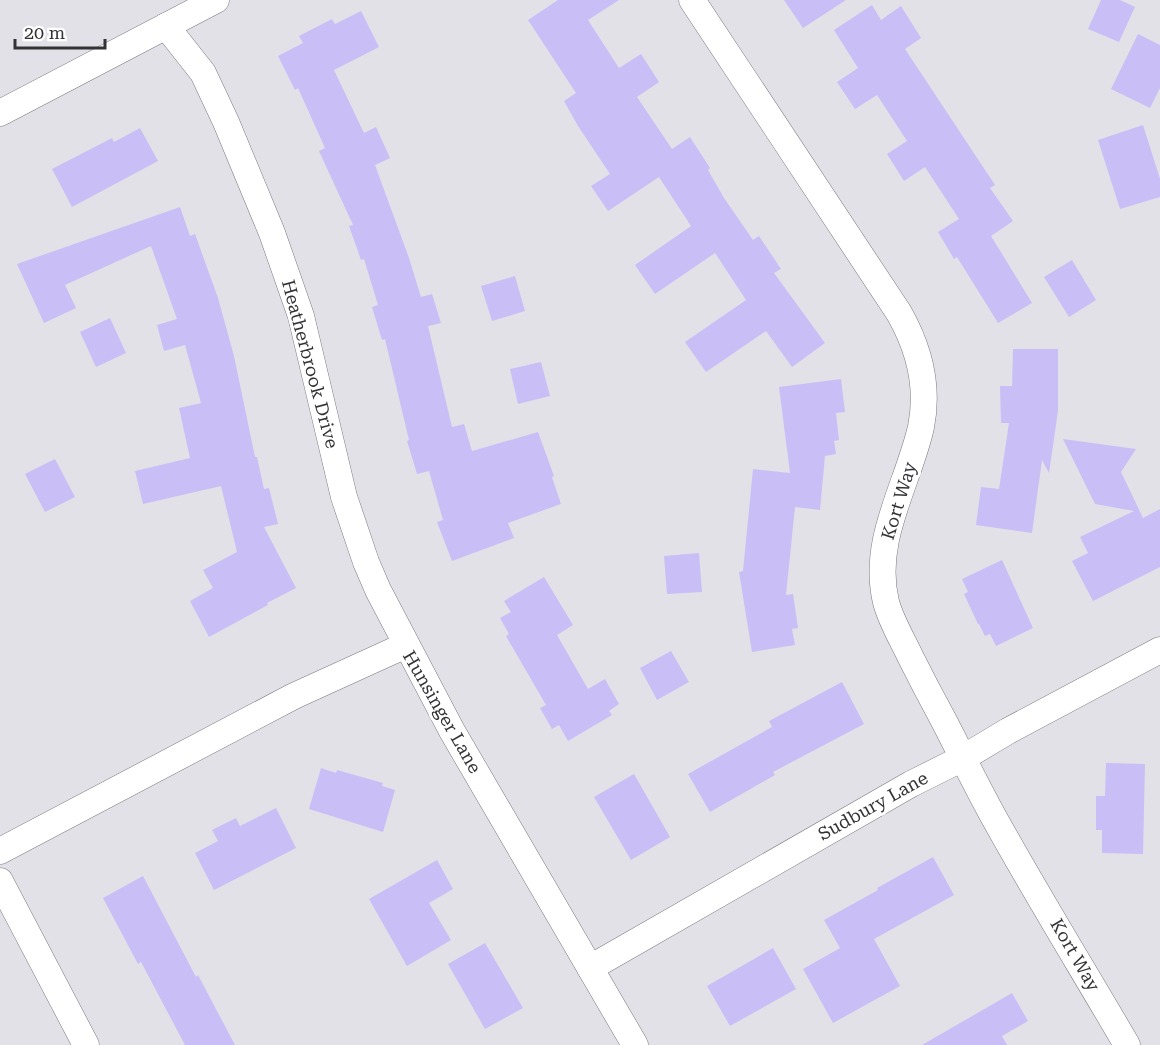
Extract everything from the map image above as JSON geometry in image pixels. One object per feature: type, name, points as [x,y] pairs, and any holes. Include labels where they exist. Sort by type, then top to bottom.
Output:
[{"type":"street","points":[[0,113],[216,0]]},
{"type":"street","name":"Kort Way","points":[[692,0],[909,330],[921,367],[923,395],[921,424],[915,452],[889,525],[883,557],[883,584],[887,604],[901,639],[991,813],[1127,1045]]},
{"type":"street","name":"Heatherbrook Drive","points":[[166,26],[203,73],[272,233],[301,316],[344,497],[366,562],[406,645]]},
{"type":"street","name":"Hunsinger Lane","points":[[0,851],[294,696],[406,645],[452,731],[635,1045]]},
{"type":"street","name":"Sudbury Lane","points":[[590,968],[910,784],[963,758],[1008,731],[1160,650]]},
{"type":"street","points":[[0,881],[86,1045]]},
{"type":"building","points":[[558,0],[619,0],[588,20],[619,68],[641,54],[659,82],[637,97],[672,149],[690,137],[710,168],[708,170],[724,198],[753,240],[759,236],[781,269],[774,273],[825,343],[792,367],[766,331],[706,372],[685,342],[746,300],[715,253],[655,294],[635,265],[691,226],[659,177],[608,211],[591,186],[610,174],[564,101],[576,93],[528,20]]},
{"type":"building","points":[[784,0],[846,0],[803,28]]},
{"type":"building","points":[[1101,0],[1120,0],[1135,7],[1119,42],[1088,29]]},
{"type":"building","points":[[872,5],[881,20],[901,6],[921,38],[905,49],[995,185],[990,188],[1013,221],[991,236],[1032,303],[998,323],[957,257],[954,259],[938,232],[959,219],[925,167],[904,181],[887,154],[907,141],[877,95],[855,109],[837,82],[858,68],[834,30]]},
{"type":"building","points":[[361,11],[379,47],[334,70],[364,133],[376,127],[390,158],[375,165],[421,297],[432,294],[441,323],[428,326],[452,427],[464,424],[472,451],[538,432],[554,476],[552,477],[561,504],[508,523],[514,538],[452,561],[437,522],[443,520],[429,471],[417,474],[407,441],[409,440],[385,339],[382,340],[372,307],[378,305],[364,259],[361,260],[349,226],[353,225],[319,151],[325,148],[298,88],[295,90],[278,56],[303,43],[299,36],[332,19],[335,24]]},
{"type":"building","points":[[1138,34],[1160,45],[1160,88],[1150,108],[1111,89]]},
{"type":"building","points":[[1143,125],[1160,179],[1160,197],[1120,209],[1098,140]]},
{"type":"building","points":[[140,128],[158,161],[72,207],[52,169],[112,138],[114,142]]},
{"type":"building","points":[[180,207],[190,236],[195,234],[218,298],[234,356],[255,457],[257,457],[264,489],[269,488],[278,524],[264,527],[296,588],[209,637],[190,601],[213,588],[203,570],[237,552],[221,486],[143,504],[135,471],[190,458],[179,408],[201,403],[185,345],[164,351],[157,325],[177,319],[151,246],[65,285],[76,308],[44,323],[17,264]]},
{"type":"building","points":[[1072,260],[1096,300],[1069,317],[1044,277]]},
{"type":"building","points":[[515,276],[525,311],[492,321],[481,286]]},
{"type":"building","points":[[110,318],[126,353],[96,367],[80,332]]},
{"type":"building","points":[[1013,349],[1058,349],[1058,411],[1049,473],[1042,460],[1032,533],[976,525],[981,487],[999,489],[1009,423],[1001,423],[1000,386],[1012,386]]},
{"type":"building","points":[[541,362],[550,396],[518,404],[510,369]]},
{"type":"building","points":[[841,379],[845,412],[836,413],[839,440],[834,441],[836,454],[825,456],[820,510],[795,507],[786,595],[793,594],[798,628],[792,629],[795,645],[752,652],[739,572],[743,571],[753,469],[790,473],[779,387]]},
{"type":"building","points":[[1063,439],[1136,449],[1121,472],[1143,518],[1160,509],[1160,567],[1093,601],[1072,561],[1088,553],[1080,537],[1134,511],[1095,504]]},
{"type":"building","points":[[55,459],[75,497],[45,512],[25,474]]},
{"type":"building","points":[[699,553],[702,592],[667,594],[664,556]]},
{"type":"building","points":[[1002,560],[1033,628],[996,646],[990,634],[985,636],[978,624],[964,594],[968,592],[962,579]]},
{"type":"building","points":[[544,577],[573,625],[557,635],[588,689],[605,679],[619,704],[609,711],[612,715],[568,741],[559,725],[552,729],[540,708],[546,705],[506,636],[509,634],[500,618],[511,612],[504,601]]},
{"type":"building","points":[[671,651],[689,682],[657,700],[640,668]]},
{"type":"building","points":[[842,682],[864,724],[773,772],[775,775],[710,812],[688,774],[772,727],[769,721]]},
{"type":"building","points":[[1106,763],[1145,764],[1143,854],[1102,853],[1102,830],[1096,830],[1096,796],[1105,796]]},
{"type":"building","points":[[321,768],[336,773],[337,770],[383,783],[382,786],[395,790],[383,832],[309,809]]},
{"type":"building","points":[[634,774],[670,837],[631,860],[594,797]]},
{"type":"building","points":[[276,808],[296,848],[214,890],[195,853],[218,841],[212,830],[236,818],[240,826]]},
{"type":"building","points":[[933,857],[954,895],[874,939],[900,986],[833,1023],[803,969],[840,948],[824,920]]},
{"type":"building","points":[[437,860],[453,889],[429,903],[451,940],[407,966],[369,899]]},
{"type":"building","points":[[143,876],[235,1045],[185,1045],[141,962],[138,964],[103,898]]},
{"type":"building","points":[[485,943],[523,1008],[485,1029],[448,964]]},
{"type":"building","points":[[773,948],[796,989],[730,1026],[707,986]]},
{"type":"building","points":[[1012,993],[1028,1021],[1002,1036],[1007,1045],[922,1045]]}]
